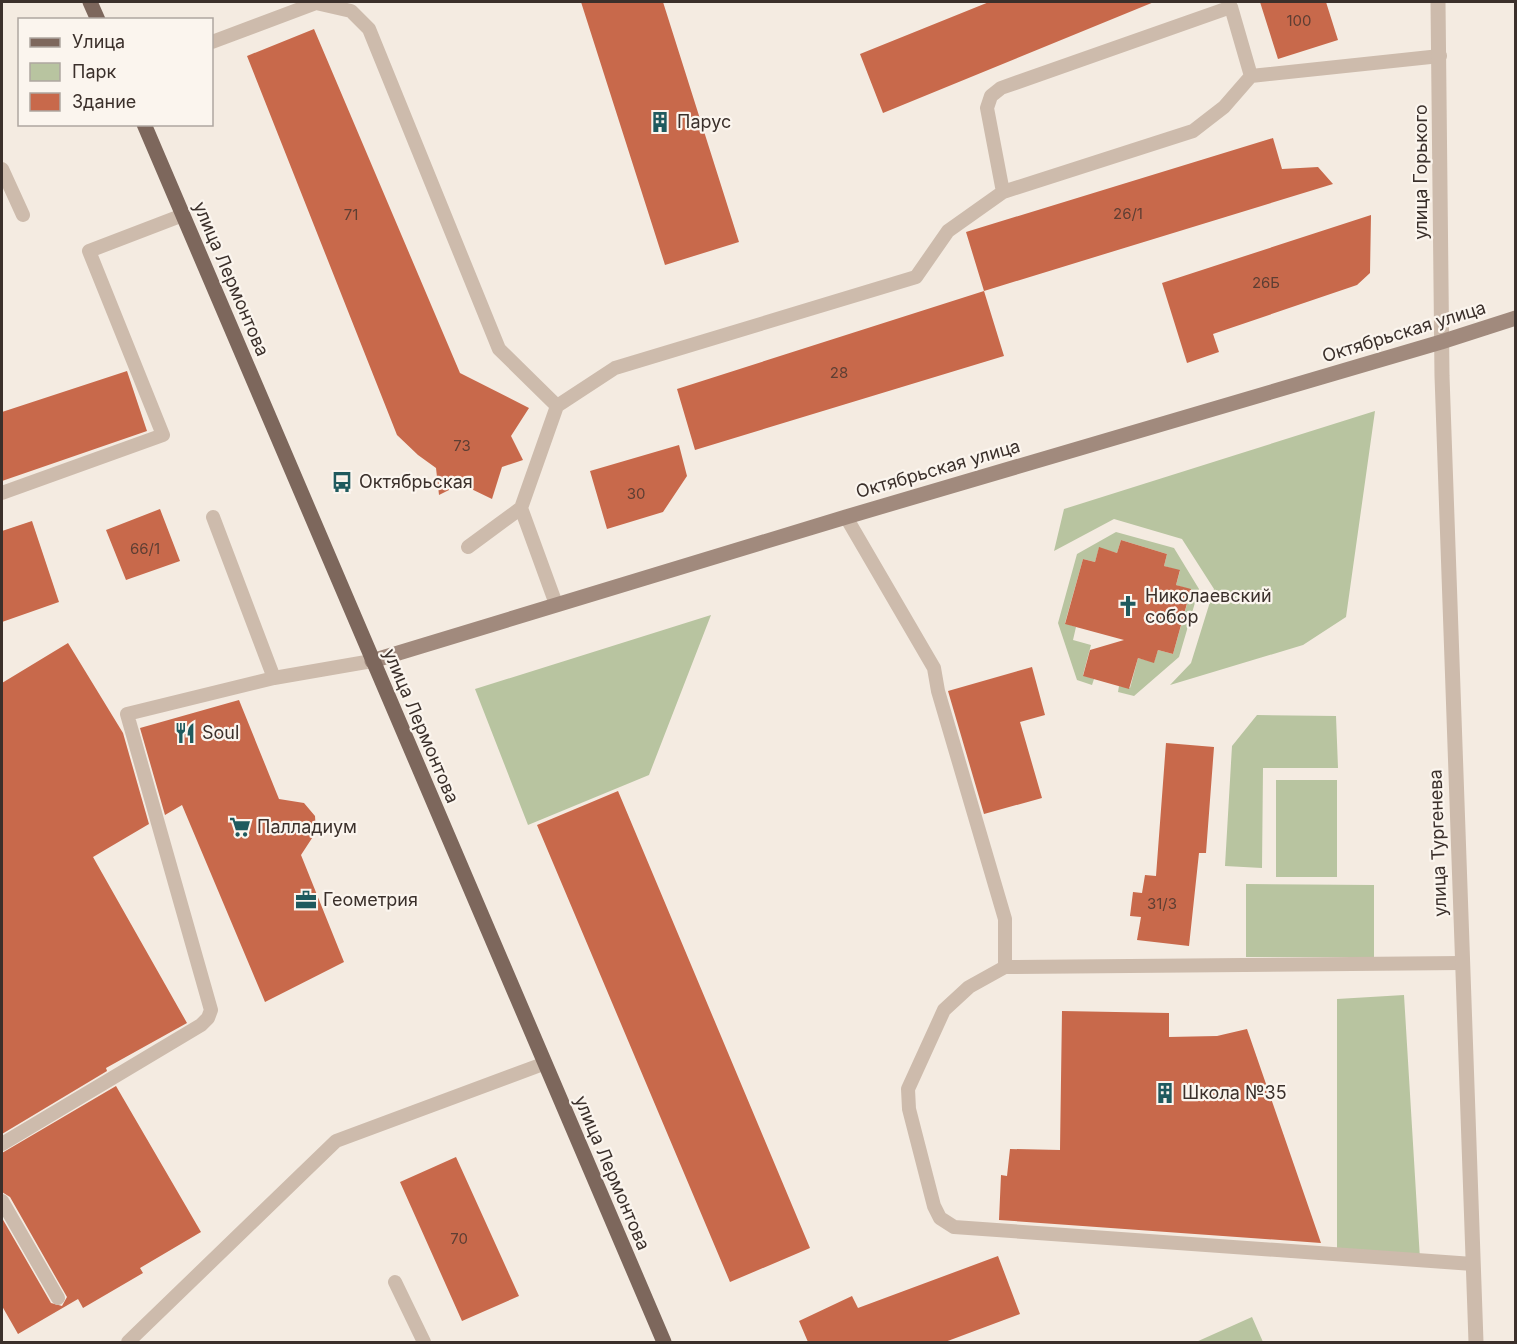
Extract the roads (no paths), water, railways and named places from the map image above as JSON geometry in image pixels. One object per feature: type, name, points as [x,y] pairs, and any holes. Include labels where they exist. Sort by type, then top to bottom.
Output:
[{"type":"main road","points":[[90,2],[97,18]]},
{"type":"main road","name":"улица Лермонтова","points":[[145,126],[543,1064],[664,1342]]},
{"type":"street","name":"улица Горького","points":[[1438,2],[1441,342]]},
{"type":"street","name":"Октябрьская улица","points":[[372,661],[846,516],[1441,342],[1515,318]]},
{"type":"street","name":"улица Тургенева","points":[[1441,342],[1476,1342]]},
{"type":"lane","points":[[213,42],[316,3],[351,11],[369,29],[499,349],[557,406]]},
{"type":"lane","points":[[1003,192],[987,108],[991,96],[1001,87],[1230,4],[1251,76]]},
{"type":"lane","points":[[468,547],[521,508],[557,406],[615,368],[916,278],[948,231],[1003,192],[1193,131],[1224,107],[1251,76],[1440,56]]},
{"type":"lane","points":[[2,169],[23,215]]},
{"type":"lane","points":[[2,493],[163,435],[88,251],[183,215]]},
{"type":"lane","points":[[521,508],[556,604]]},
{"type":"lane","points":[[846,516],[934,668],[938,691],[1005,919],[1005,968]]},
{"type":"lane","points":[[213,517],[274,678]]},
{"type":"lane","points":[[2,1144],[201,1025],[208,1018],[211,1010],[127,714],[274,678],[372,661]]},
{"type":"lane","points":[[1461,963],[1005,968],[969,987],[944,1010],[908,1089],[909,1109],[934,1206],[940,1218],[954,1227],[1473,1264]]},
{"type":"lane","points":[[128,1342],[336,1141],[543,1064]]},
{"type":"lane","points":[[2,1201],[58,1298]]},
{"type":"lane","points":[[395,1282],[424,1342]]},
{"type":"place","name":"Парус","points":[[660,122]]},
{"type":"place","name":"Октябрьская","points":[[342,482]]},
{"type":"place","name":"Николаевский собор","points":[[1128,606]]},
{"type":"place","name":"Soul","points":[[185,733]]},
{"type":"place","name":"Палладиум","points":[[240,827]]},
{"type":"place","name":"Геометрия","points":[[306,900]]},
{"type":"place","name":"Школа №35","points":[[1165,1093]]}]
